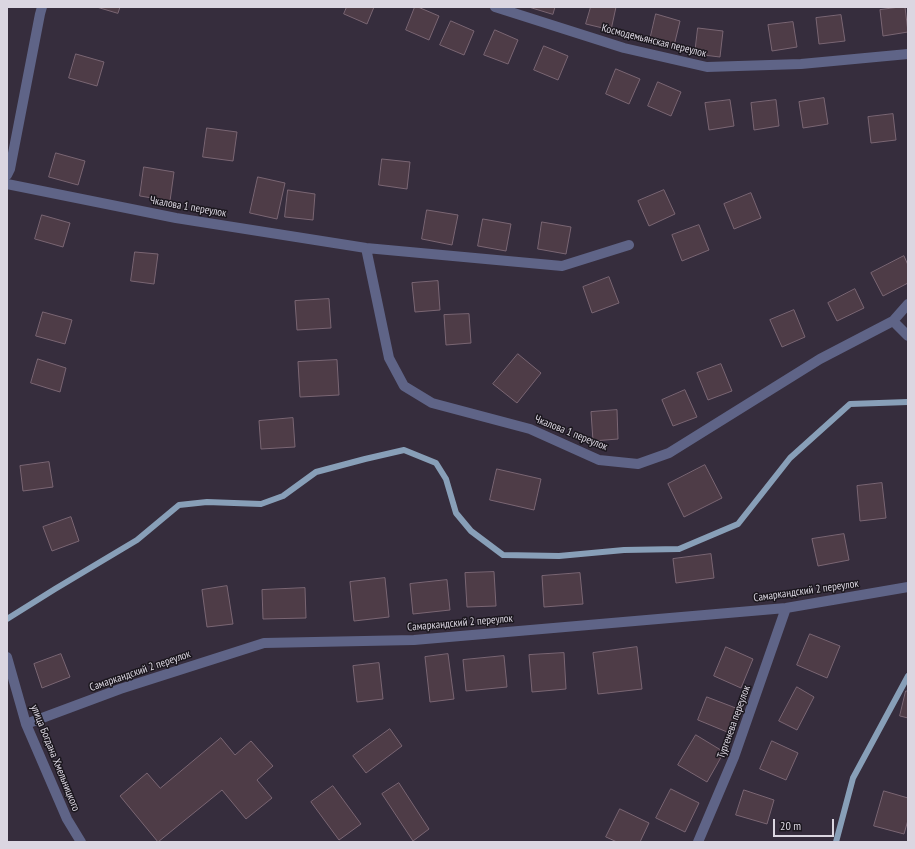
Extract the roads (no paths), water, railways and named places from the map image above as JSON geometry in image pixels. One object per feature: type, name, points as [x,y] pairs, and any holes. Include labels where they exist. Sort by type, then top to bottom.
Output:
[{"type":"street","points":[[8,171],[42,7]]},
{"type":"street","name":"Космодемьянская переулок","points":[[494,7],[624,48],[707,67],[801,64],[908,54]]},
{"type":"street","name":"Чкалова 1 переулок","points":[[7,184],[176,218],[366,248],[562,266],[629,245]]},
{"type":"street","name":"Чкалова 1 переулок","points":[[366,248],[389,358],[404,386],[432,403],[530,429],[599,460],[638,464],[669,453],[820,359],[893,321],[908,304]]},
{"type":"street","points":[[893,321],[908,336]]},
{"type":"street","name":"Самаркандский 2 переулок","points":[[26,724],[120,689],[264,642],[414,640],[786,608],[908,587]]},
{"type":"street","name":"Тургенева переулок","points":[[698,842],[734,757],[786,608]]},
{"type":"street","name":"улица Богдана Хмельницкого","points":[[7,657],[26,724],[66,819],[81,842]]},
{"type":"waterway","points":[[7,619],[137,540],[179,505],[207,502],[261,504],[283,496],[316,472],[404,450],[436,463],[446,479],[456,513],[471,531],[503,555],[559,556],[624,550],[679,549],[738,524],[790,458],[850,404],[908,402]]},
{"type":"waterway","points":[[836,842],[853,778],[908,676]]}]
